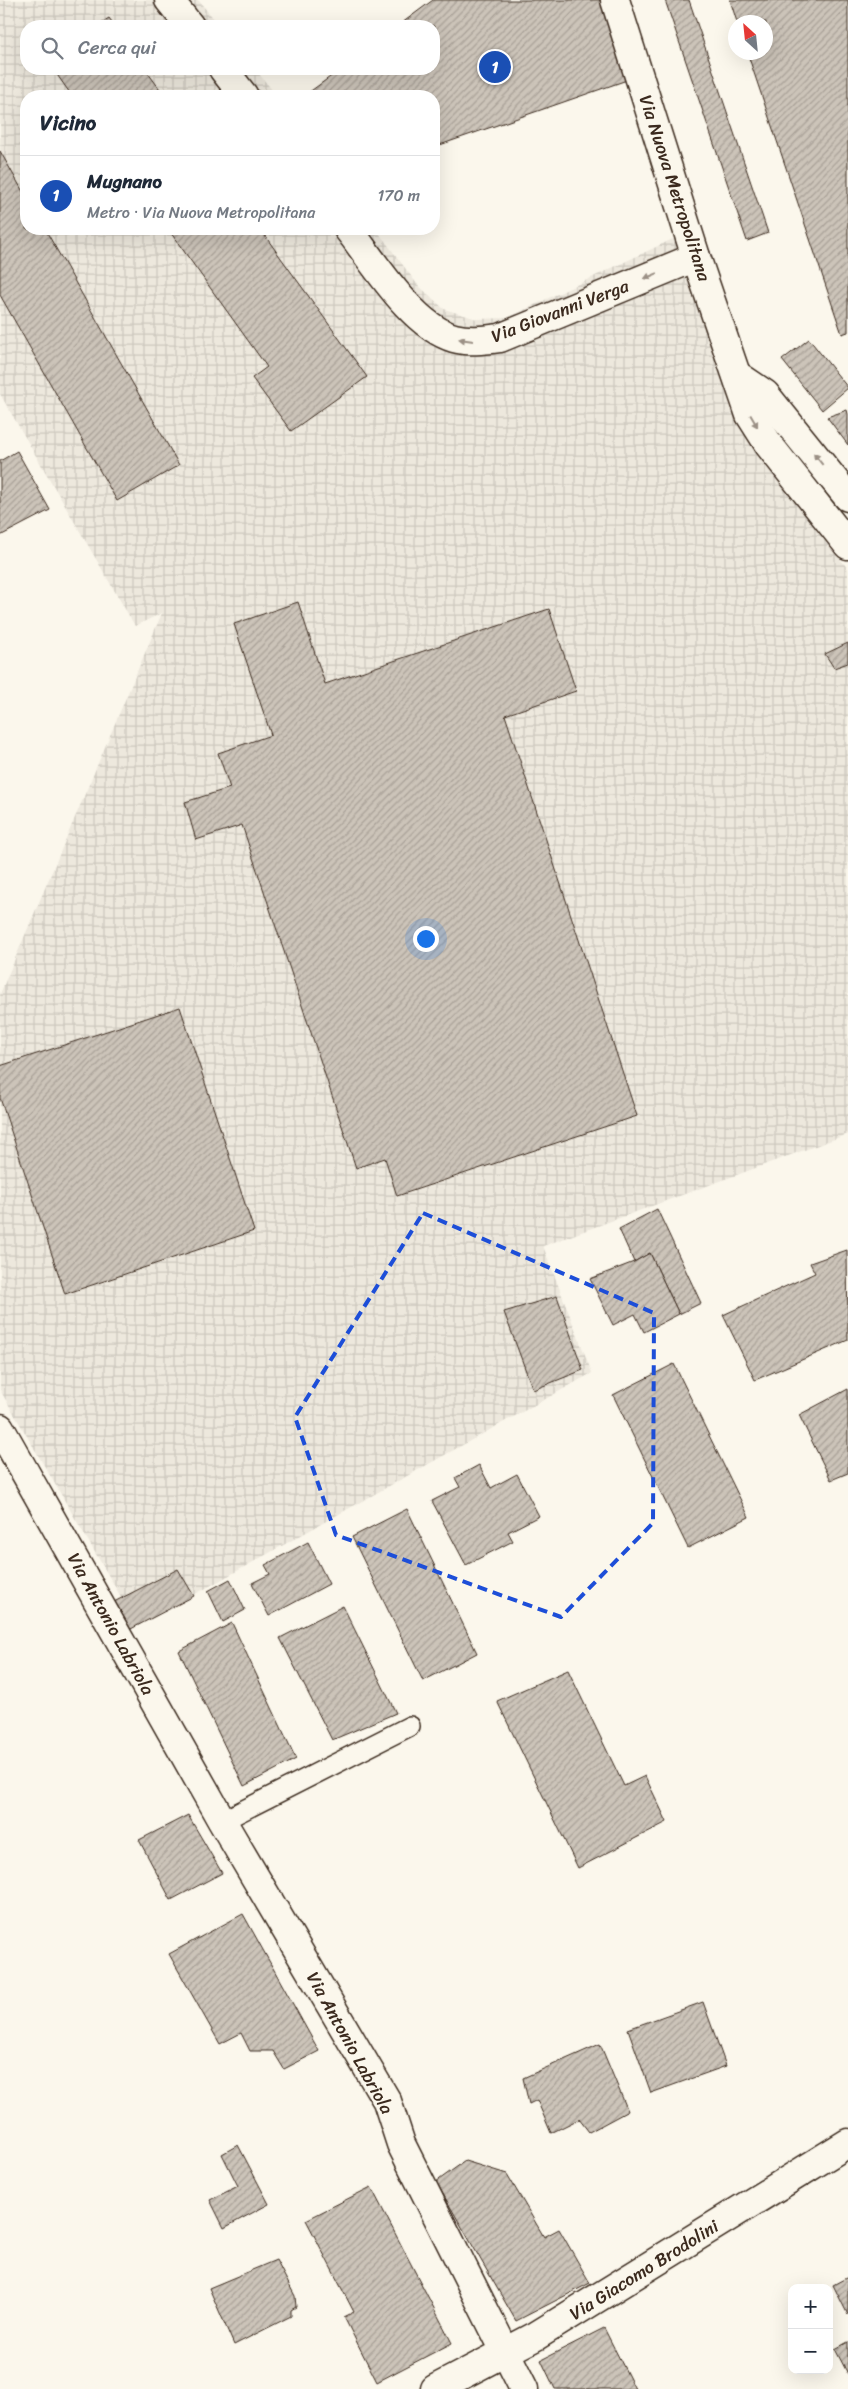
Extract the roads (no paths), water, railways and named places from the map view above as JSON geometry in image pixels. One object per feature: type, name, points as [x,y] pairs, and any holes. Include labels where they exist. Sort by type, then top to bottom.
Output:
[{"type":"street","points":[[169,0],[185,20]]},
{"type":"street","name":"Via Nuova Metropolitana","points":[[615,0],[696,257],[750,415],[769,445],[848,545]]},
{"type":"street","points":[[228,75],[239,90]]},
{"type":"street","name":"Via Giovanni Verga","points":[[353,235],[416,316],[432,328],[453,338],[476,341],[500,338],[696,257]]},
{"type":"street","points":[[737,375],[765,394],[848,497]]},
{"type":"street","name":"Via Antonio Labriola","points":[[0,1428],[222,1821],[387,2101],[401,2144],[524,2389]]},
{"type":"street","name":"Via Giacomo Brodolini","points":[[435,2389],[505,2354],[848,2143]]},
{"type":"lane","points":[[222,1821],[410,1726]]},
{"type":"place","name":"Mugnano","points":[[495,67]]}]
